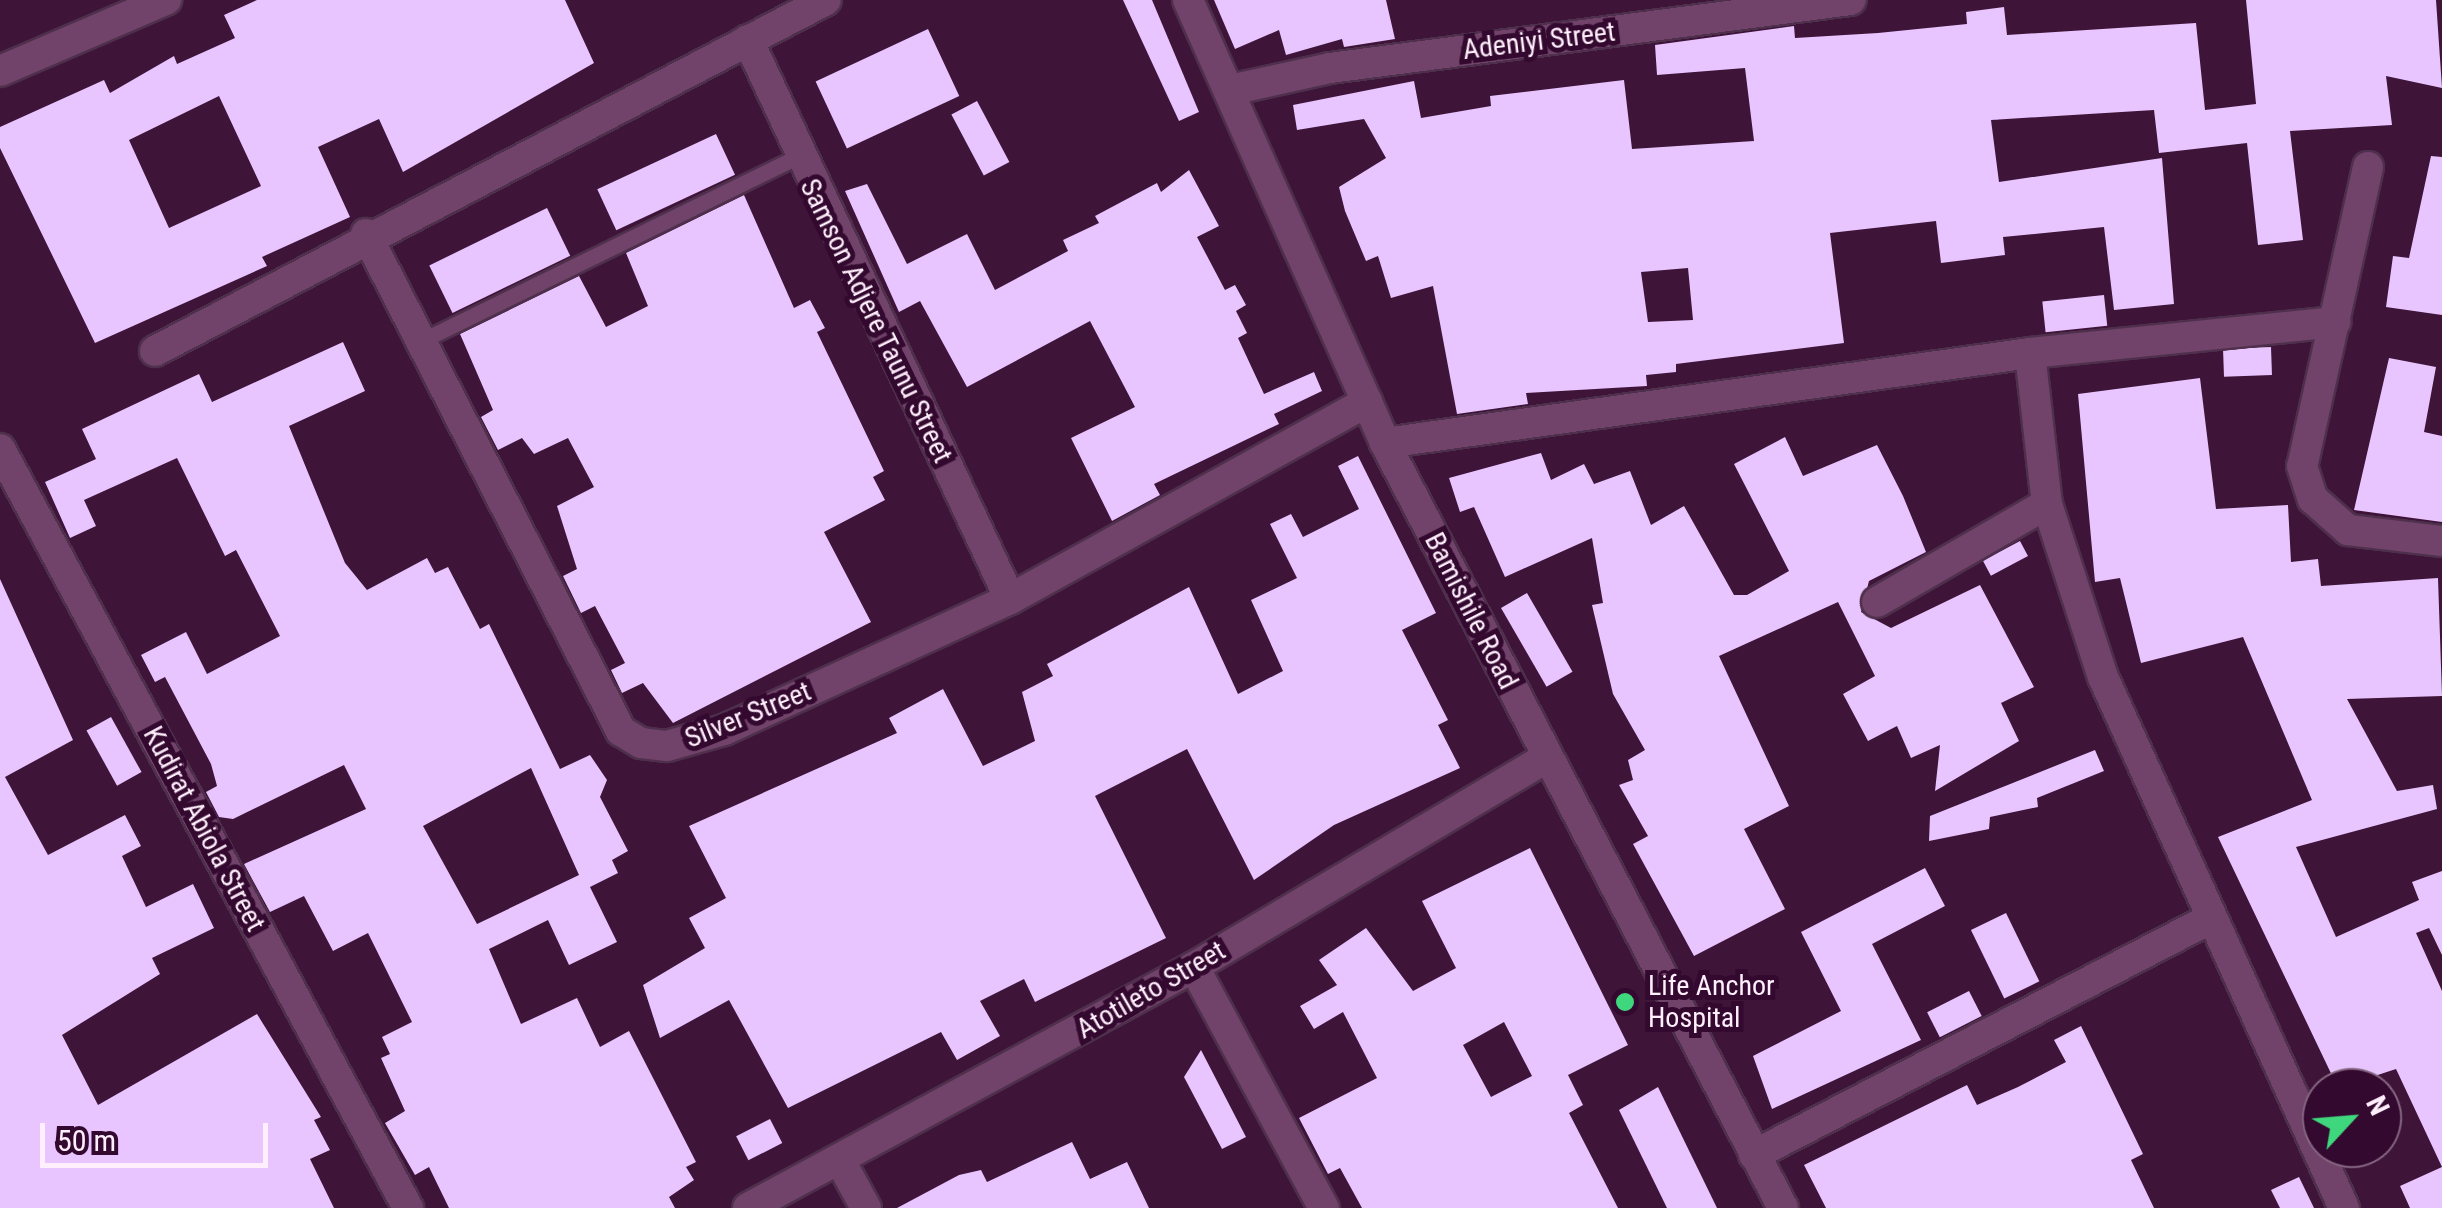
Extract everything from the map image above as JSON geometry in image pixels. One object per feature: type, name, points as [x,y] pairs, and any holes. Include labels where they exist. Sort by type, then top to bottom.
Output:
[{"type":"street","points":[[0,71],[166,0]]},
{"type":"street","points":[[155,351],[366,234],[826,0]]},
{"type":"street","name":"Bamishile Road","points":[[1188,0],[1385,442],[1783,1208]]},
{"type":"street","name":"Adeniyi Street","points":[[1230,90],[1330,68],[1851,0]]},
{"type":"street","name":"Samson Adjere Taunu Street","points":[[748,40],[797,157],[1010,599]]},
{"type":"street","points":[[2368,168],[2302,466],[2313,499],[2348,530],[2442,542]]},
{"type":"street","name":"Silver Street","points":[[366,234],[416,344],[621,731],[641,743],[667,746],[724,730],[1010,599],[1367,402]]},
{"type":"street","points":[[1385,442],[2030,353],[2336,322]]},
{"type":"street","points":[[2030,353],[2048,504],[2103,676],[2208,920],[2344,1208]]},
{"type":"street","name":"Kudirat Abiola Street","points":[[0,450],[408,1208]]},
{"type":"street","points":[[1876,602],[2048,504]]},
{"type":"street","name":"Atotileto Street","points":[[748,1208],[842,1164],[1194,967],[1546,758]]},
{"type":"street","points":[[1754,1155],[2208,920]]},
{"type":"street","points":[[1194,967],[1324,1208]]},
{"type":"street","points":[[842,1164],[866,1208]]},
{"type":"lane","points":[[416,344],[797,157]]},
{"type":"building","points":[[257,0],[565,0],[594,63],[403,172],[379,119],[318,147],[350,217],[262,257],[267,266],[95,343],[0,148],[0,127],[104,80],[110,93],[174,56],[177,64],[235,38],[224,15]],"holes":[[[219,96],[261,186],[169,228],[129,140]]]},
{"type":"building","points":[[1123,0],[1152,0],[1199,112],[1179,121]]},
{"type":"building","points":[[1214,0],[1386,0],[1395,39],[1344,47],[1342,39],[1286,55],[1279,30],[1235,49]]},
{"type":"building","points":[[2246,0],[2436,0],[2442,88],[2386,76],[2392,125],[2290,131],[2303,240],[2258,245],[2247,143],[2159,153],[2154,110],[1991,120],[1999,182],[2162,158],[2174,304],[2114,310],[2104,227],[2003,237],[2005,255],[1941,263],[1936,221],[1830,233],[1844,343],[1676,364],[1676,372],[1646,375],[1647,386],[1526,393],[1528,404],[1457,414],[1433,286],[1391,298],[1378,256],[1366,261],[1345,211],[1339,187],[1386,158],[1364,119],[1297,130],[1293,105],[1414,81],[1421,118],[1491,106],[1490,96],[1624,80],[1632,149],[1754,141],[1745,68],[1657,75],[1655,45],[1794,26],[1795,38],[1967,24],[1966,12],[2004,7],[2007,35],[2196,23],[2205,110],[2256,104]],"holes":[[[1688,268],[1693,320],[1648,322],[1641,272]]]},
{"type":"building","points":[[928,29],[959,96],[847,148],[816,81]]},
{"type":"building","points":[[977,101],[1009,162],[984,176],[951,115]]},
{"type":"building","points":[[716,134],[735,175],[616,230],[597,189]]},
{"type":"building","points":[[2431,156],[2442,157],[2442,315],[2386,307],[2393,256],[2409,258]]},
{"type":"building","points":[[1189,170],[1219,226],[1197,237],[1225,290],[1235,285],[1246,305],[1236,311],[1247,333],[1238,338],[1264,394],[1314,372],[1322,391],[1274,414],[1279,424],[1154,484],[1160,495],[1112,521],[1071,438],[1135,407],[1090,321],[967,387],[920,301],[899,312],[845,191],[867,184],[907,264],[967,234],[995,290],[1068,251],[1063,240],[1099,223],[1095,216],[1157,183],[1161,192]]},
{"type":"building","points":[[744,195],[794,308],[810,300],[825,328],[817,332],[884,471],[873,477],[885,500],[824,532],[871,622],[673,723],[643,683],[622,693],[611,670],[625,663],[595,606],[581,613],[563,576],[577,569],[557,506],[594,487],[568,438],[534,454],[522,438],[498,450],[481,417],[493,410],[460,334],[579,276],[606,327],[648,306],[626,253]]},
{"type":"building","points":[[547,208],[570,256],[452,313],[429,265]]},
{"type":"building","points":[[2104,295],[2107,326],[2046,332],[2042,301]]},
{"type":"building","points":[[343,342],[365,391],[289,426],[345,563],[367,590],[427,558],[435,573],[448,567],[480,629],[489,624],[560,769],[590,755],[607,780],[600,797],[628,851],[612,860],[618,873],[590,887],[617,942],[569,965],[548,920],[489,949],[521,1024],[577,998],[600,1047],[629,1031],[696,1162],[686,1167],[694,1180],[669,1197],[675,1208],[449,1208],[429,1167],[415,1175],[385,1123],[405,1111],[381,1058],[390,1054],[382,1037],[412,1022],[368,933],[333,951],[304,896],[270,912],[244,864],[366,809],[344,765],[233,819],[219,817],[206,792],[217,786],[211,764],[165,677],[155,682],[141,655],[186,632],[207,674],[280,636],[236,550],[225,556],[177,458],[84,500],[96,526],[70,538],[45,482],[96,459],[82,429],[199,374],[212,402]],"holes":[[[531,768],[579,875],[477,924],[423,826]]]},
{"type":"building","points":[[2271,347],[2272,375],[2224,377],[2223,349]]},
{"type":"building","points":[[2389,358],[2436,367],[2424,432],[2442,436],[2442,522],[2354,510]]},
{"type":"building","points":[[2200,378],[2216,509],[2288,505],[2291,562],[2318,559],[2321,586],[2438,578],[2442,696],[2347,699],[2397,791],[2433,785],[2437,809],[2296,847],[2336,937],[2419,900],[2412,882],[2442,871],[2442,955],[2429,928],[2416,933],[2442,991],[2442,1167],[2402,1082],[2402,1068],[2328,1068],[2218,837],[2312,800],[2243,637],[2141,663],[2120,578],[2095,582],[2078,394]]},
{"type":"building","points":[[1785,437],[1803,476],[1877,445],[1903,496],[1926,552],[1869,581],[1861,612],[1891,628],[1980,585],[2034,687],[2001,703],[2019,741],[1935,791],[1940,745],[1911,758],[1897,726],[1868,741],[1843,694],[1875,676],[1838,602],[1719,656],[1789,806],[1744,829],[1785,909],[1694,956],[1633,844],[1648,836],[1619,785],[1633,780],[1628,760],[1645,750],[1613,694],[1592,605],[1603,603],[1592,538],[1505,577],[1474,507],[1460,512],[1449,478],[1541,453],[1551,480],[1584,464],[1594,484],[1630,471],[1651,525],[1684,506],[1734,595],[1747,595],[1789,571],[1734,464]]},
{"type":"building","points":[[1358,456],[1436,613],[1402,630],[1448,720],[1438,725],[1460,768],[1334,825],[1254,880],[1187,749],[1095,796],[1166,938],[1035,1002],[1024,979],[980,1001],[1000,1036],[957,1060],[941,1032],[788,1108],[729,1000],[660,1038],[643,985],[705,948],[689,918],[726,898],[689,826],[897,733],[889,718],[943,689],[983,766],[1035,741],[1022,692],[1053,676],[1047,664],[1189,587],[1238,694],[1283,671],[1251,600],[1297,578],[1270,524],[1291,514],[1303,537],[1359,509],[1338,466]]},
{"type":"building","points":[[2020,541],[2028,556],[1991,576],[1983,561]]},
{"type":"building","points":[[0,579],[73,740],[5,777],[48,855],[125,815],[141,846],[122,856],[146,907],[193,884],[214,928],[152,958],[160,974],[62,1035],[98,1105],[257,1014],[321,1117],[314,1120],[330,1150],[310,1159],[334,1208],[0,1208]]},
{"type":"building","points":[[1527,593],[1572,672],[1547,687],[1501,608]]},
{"type":"building","points":[[111,717],[142,772],[117,786],[87,731]]},
{"type":"building","points":[[2095,750],[2104,771],[2037,798],[2038,807],[1990,817],[1989,829],[1929,841],[1930,816]]},
{"type":"building","points":[[1530,848],[1628,1045],[1568,1075],[1583,1105],[1569,1113],[1618,1208],[1362,1208],[1340,1168],[1328,1174],[1299,1118],[1377,1078],[1343,1012],[1314,1029],[1300,1006],[1337,985],[1319,960],[1366,928],[1413,991],[1456,968],[1422,901]],"holes":[[[1504,1022],[1532,1076],[1491,1097],[1463,1045]]]},
{"type":"building","points":[[1925,868],[1945,906],[1872,944],[1921,1040],[1772,1109],[1753,1056],[1841,1011],[1801,932]]},
{"type":"building","points":[[2006,913],[2039,981],[2004,998],[1971,930]]},
{"type":"building","points":[[1969,991],[1982,1016],[1940,1037],[1927,1012]]},
{"type":"building","points":[[2081,1026],[2143,1154],[2131,1160],[2154,1208],[1826,1208],[1804,1165],[1967,1085],[1977,1105],[2018,1087],[2066,1062],[2054,1040]]},
{"type":"building","points":[[1201,1050],[1246,1137],[1222,1149],[1184,1077]]},
{"type":"building","points":[[1658,1087],[1717,1208],[1667,1208],[1619,1110]]},
{"type":"building","points":[[770,1119],[782,1143],[748,1160],[736,1136]]},
{"type":"building","points":[[1072,1142],[1090,1179],[1127,1162],[1149,1208],[897,1208],[959,1175],[981,1170],[987,1182]]},
{"type":"building","points":[[2442,1167],[2442,1208],[2410,1208],[2400,1186]]},
{"type":"building","points":[[2299,1177],[2314,1208],[2280,1208],[2271,1190]]},
{"type":"place","name":"Life Anchor Hospital","points":[[1625,1002]]}]
